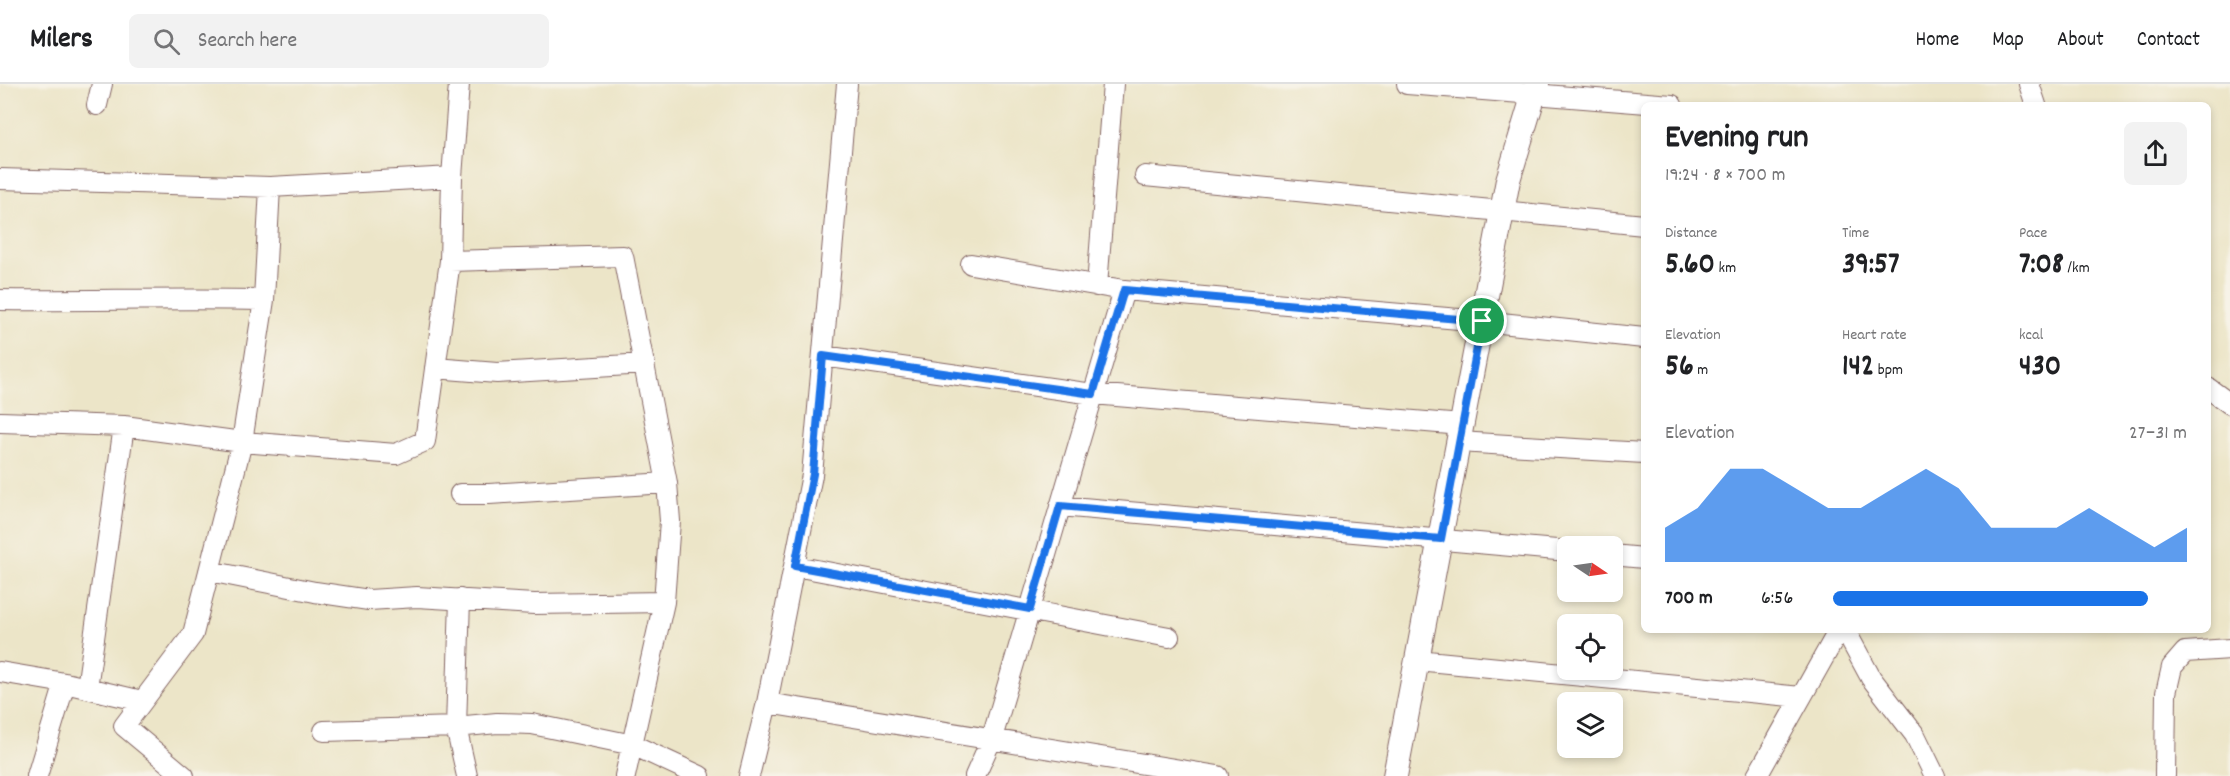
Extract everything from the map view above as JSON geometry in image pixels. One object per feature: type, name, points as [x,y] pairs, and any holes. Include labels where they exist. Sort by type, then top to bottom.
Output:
[{"type":"street","points":[[97,105],[102,84]]},
{"type":"street","points":[[0,422],[124,426],[242,442],[396,454],[425,441],[450,261],[452,177],[459,84]]},
{"type":"street","points":[[749,776],[767,703],[813,474],[847,84]]},
{"type":"street","points":[[1097,286],[1113,84]]},
{"type":"street","points":[[1407,84],[1535,88],[1648,102]]},
{"type":"street","points":[[2029,84],[2035,102]]},
{"type":"street","points":[[1395,776],[1508,180],[1535,88]]},
{"type":"street","points":[[1145,176],[1641,225]]},
{"type":"street","points":[[0,179],[270,187],[452,177]]},
{"type":"street","points":[[184,776],[124,726],[193,634],[242,442],[264,300],[270,187]]},
{"type":"street","points":[[450,261],[623,256],[667,483],[670,521],[664,602],[625,776]]},
{"type":"street","points":[[971,264],[1124,290],[1482,321],[1641,338]]},
{"type":"street","points":[[975,776],[992,738],[1124,290]]},
{"type":"street","points":[[0,300],[92,301],[169,297],[264,300]]},
{"type":"street","points":[[823,356],[1093,394],[1641,453]]},
{"type":"street","points":[[435,368],[497,373],[645,364]]},
{"type":"street","points":[[2211,390],[2230,404]]},
{"type":"street","points":[[87,688],[124,426]]},
{"type":"street","points":[[460,494],[489,495],[667,483]]},
{"type":"street","points":[[1060,506],[1557,550]]},
{"type":"street","points":[[1623,556],[1641,558]]},
{"type":"street","points":[[795,566],[1169,637]]},
{"type":"street","points":[[209,571],[369,600],[417,597],[534,604],[664,602]]},
{"type":"street","points":[[460,599],[456,727],[467,776]]},
{"type":"street","points":[[1757,776],[1837,633]]},
{"type":"street","points":[[1847,633],[1871,678],[1915,735],[1935,776]]},
{"type":"street","points":[[2164,776],[2166,693],[2172,667],[2185,652],[2230,649]]},
{"type":"street","points":[[1418,660],[1801,697]]},
{"type":"street","points":[[0,672],[65,683],[142,701]]},
{"type":"street","points":[[37,776],[65,683]]},
{"type":"street","points":[[767,703],[1218,776]]},
{"type":"street","points":[[324,731],[456,727],[497,723],[532,724],[633,745],[700,776]]},
{"type":"route","points":[[1124,290],[1482,321],[1441,539],[1060,506],[1030,609],[795,566],[813,474],[823,356],[1093,394],[1124,290]]}]
